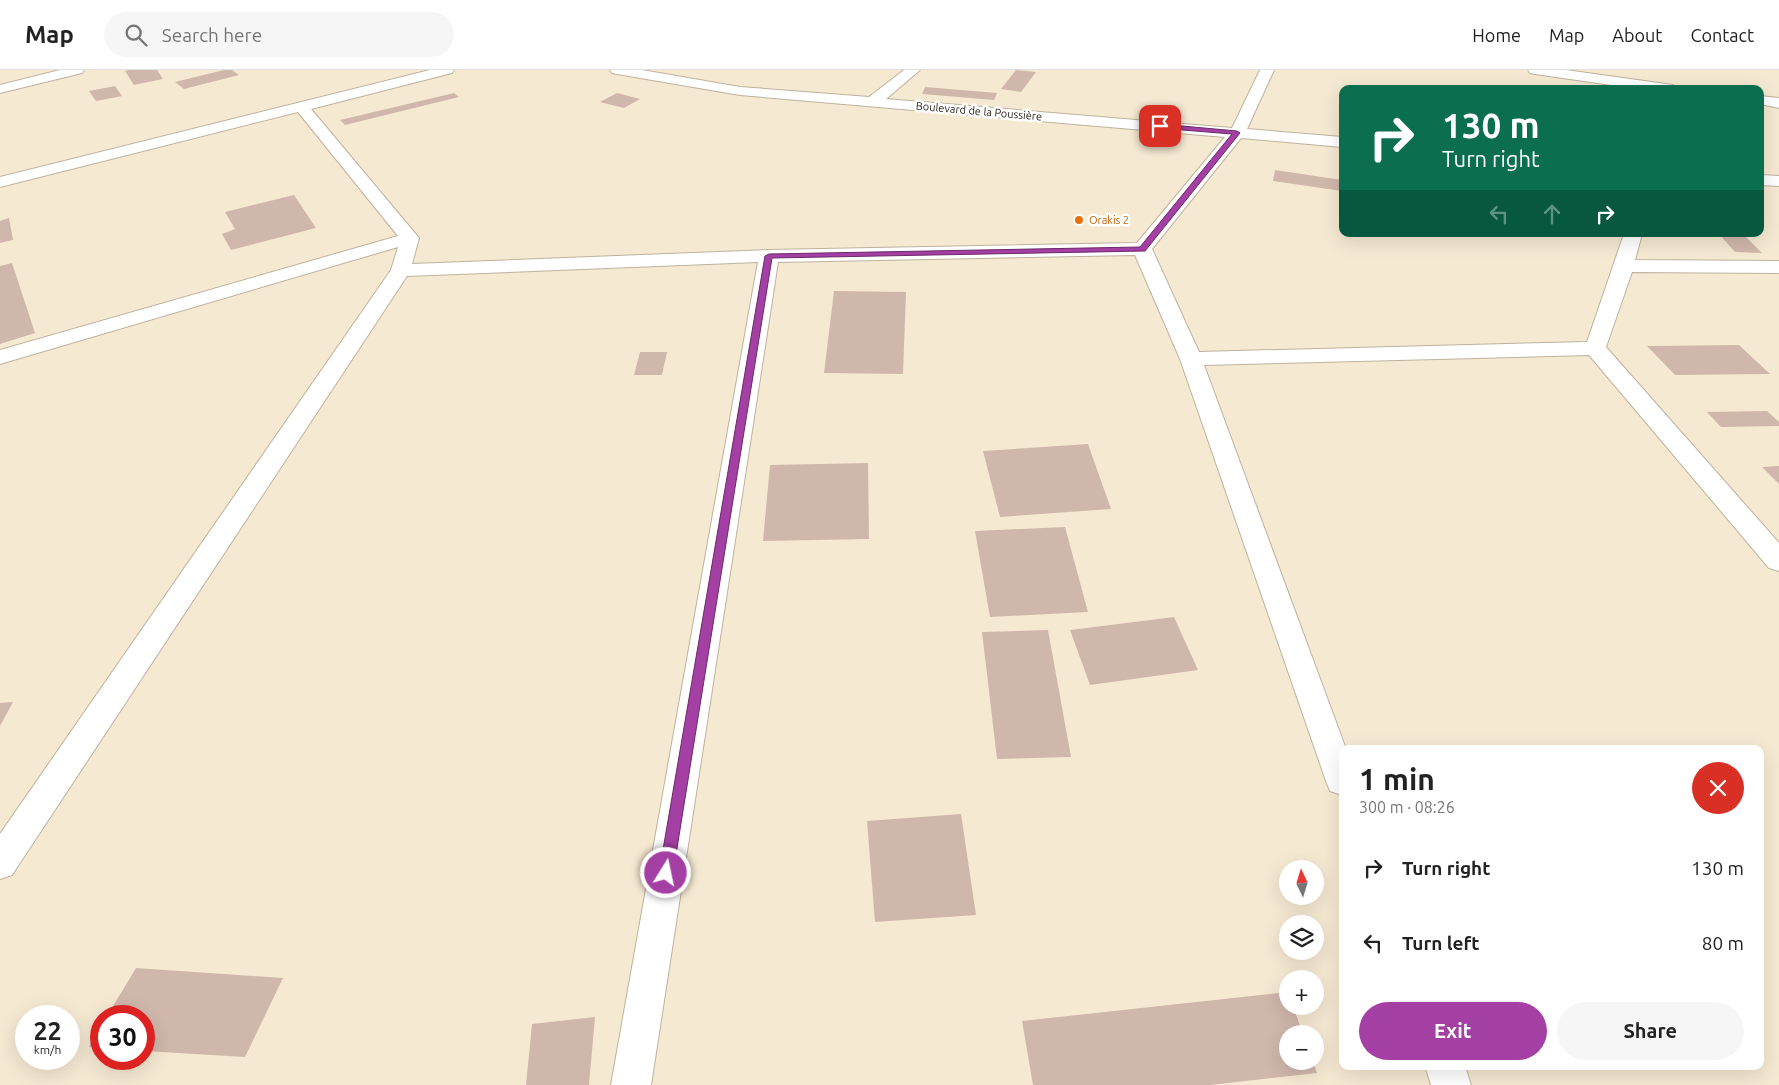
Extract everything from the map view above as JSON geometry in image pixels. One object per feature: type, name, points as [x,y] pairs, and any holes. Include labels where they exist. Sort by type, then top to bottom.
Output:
[{"type":"street","points":[[0,88],[77,70]]},
{"type":"street","points":[[0,182],[448,70]]},
{"type":"street","name":"Boulevard de la Poussière","points":[[618,70],[644,72],[740,91],[1339,142]]},
{"type":"street","points":[[873,102],[913,70]]},
{"type":"street","points":[[401,270],[769,256],[1142,249],[1237,133],[1267,70]]},
{"type":"street","points":[[1535,70],[1582,73],[1651,85]]},
{"type":"street","points":[[1764,101],[1779,103]]},
{"type":"street","points":[[302,107],[410,238]]},
{"type":"street","points":[[1764,180],[1779,182]]},
{"type":"street","points":[[1595,348],[1632,237]]},
{"type":"street","points":[[0,864],[401,270],[410,238]]},
{"type":"street","points":[[0,357],[410,238]]},
{"type":"street","points":[[1142,249],[1191,359],[1339,773]]},
{"type":"street","points":[[631,1085],[769,256]]},
{"type":"street","points":[[1624,266],[1779,267]]},
{"type":"street","points":[[1191,359],[1595,348]]},
{"type":"street","points":[[1595,348],[1779,561]]},
{"type":"street","points":[[1445,1070],[1451,1085]]},
{"type":"building","points":[[157,70],[163,79],[134,85],[125,71]]},
{"type":"building","points":[[224,70],[232,70],[239,75],[184,89],[175,82]]},
{"type":"building","points":[[1016,70],[1036,72],[1021,92],[1001,89]]},
{"type":"building","points":[[115,86],[122,96],[96,101],[89,91]]},
{"type":"building","points":[[925,87],[997,93],[994,100],[922,94]]},
{"type":"building","points":[[454,93],[459,97],[345,125],[340,120]]},
{"type":"building","points":[[617,93],[640,99],[624,108],[600,102]]},
{"type":"building","points":[[1275,170],[1339,180],[1339,191],[1273,181]]},
{"type":"building","points":[[294,195],[316,228],[231,250],[222,234],[235,229],[225,212]]},
{"type":"building","points":[[9,218],[13,240],[0,243],[0,221]]},
{"type":"building","points":[[1722,237],[1746,237],[1762,253],[1735,252]]},
{"type":"building","points":[[12,263],[35,333],[0,344],[0,266]]},
{"type":"building","points":[[834,291],[906,292],[903,374],[824,373]]},
{"type":"building","points":[[1739,345],[1770,374],[1675,375],[1647,346]]},
{"type":"building","points":[[640,352],[667,352],[662,375],[634,375]]},
{"type":"building","points":[[1767,411],[1779,422],[1779,426],[1721,427],[1707,412]]},
{"type":"building","points":[[1088,444],[1111,509],[1000,517],[983,451]]},
{"type":"building","points":[[868,463],[869,539],[763,541],[770,465]]},
{"type":"building","points":[[1779,466],[1779,484],[1762,467]]},
{"type":"building","points":[[1065,527],[1088,612],[990,617],[975,531]]},
{"type":"building","points":[[1174,617],[1198,670],[1090,685],[1070,630]]},
{"type":"building","points":[[1048,630],[1071,757],[997,759],[982,632]]},
{"type":"building","points":[[13,702],[0,726],[0,703]]},
{"type":"building","points":[[961,814],[976,915],[875,922],[867,821]]},
{"type":"building","points":[[136,968],[283,978],[245,1057],[155,1052],[155,1005],[114,1005]]},
{"type":"building","points":[[1279,993],[1279,1015],[1296,1015],[1300,1025],[1279,1025],[1279,1070],[1316,1070],[1317,1073],[1210,1085],[1033,1085],[1022,1021]]},
{"type":"building","points":[[595,1017],[589,1085],[526,1085],[532,1024]]},
{"type":"place","name":"Orakis 2","points":[[1079,220]]},
{"type":"route","points":[[666,873],[769,256],[1142,249],[1237,133],[1160,126]]}]
